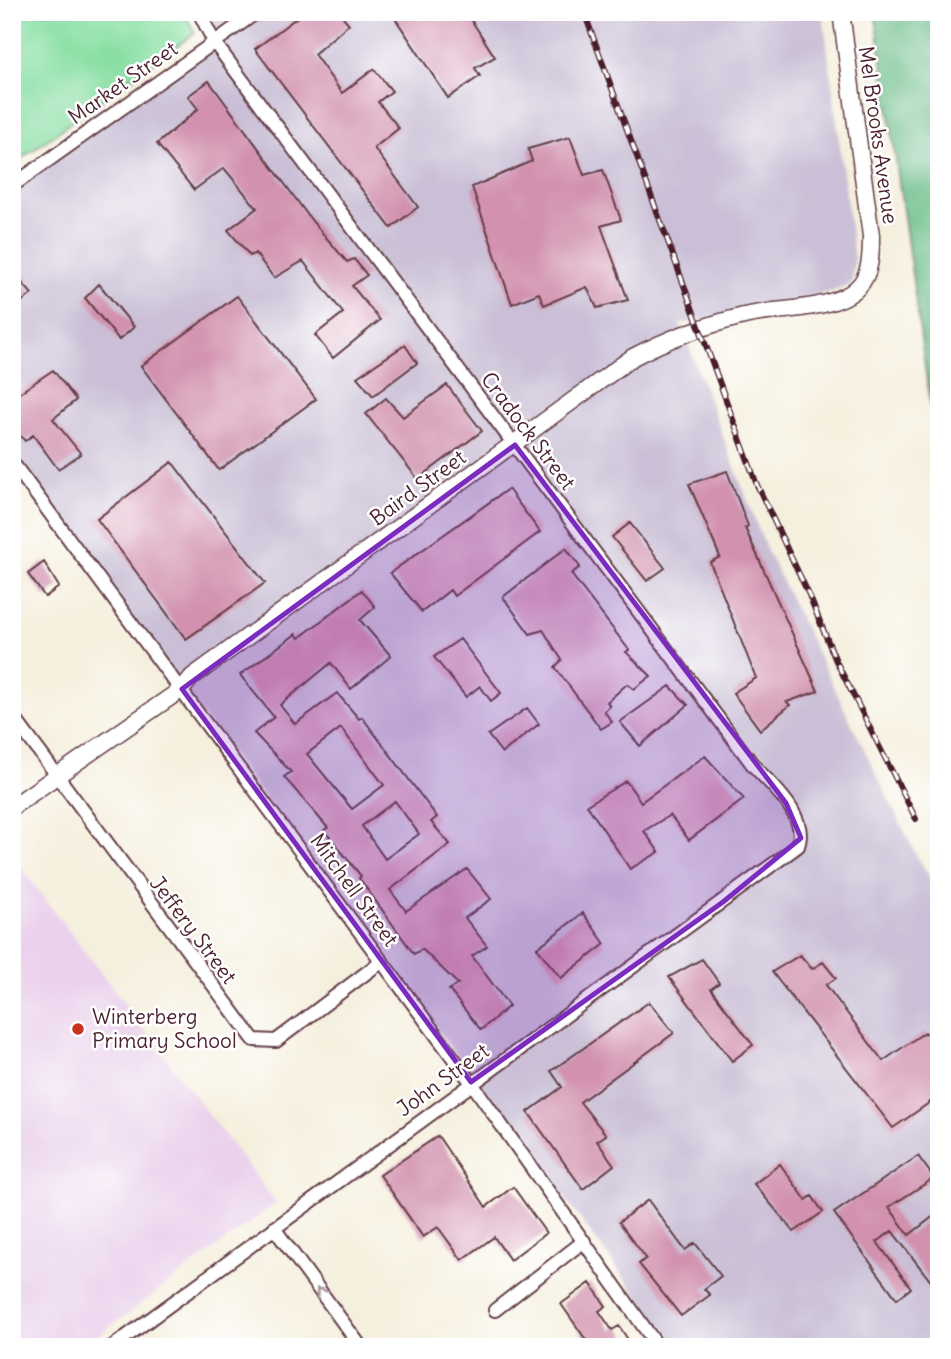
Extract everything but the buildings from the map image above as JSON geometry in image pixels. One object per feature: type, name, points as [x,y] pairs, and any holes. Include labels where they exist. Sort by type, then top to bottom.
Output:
[{"type":"street","name":"Cradock Street","points":[[199,12],[214,42],[753,765],[786,803],[800,827],[798,846]]},
{"type":"street","name":"Market Street","points":[[12,186],[257,12]]},
{"type":"street","name":"Mel Brooks Avenue","points":[[841,12],[867,203],[869,264]]},
{"type":"street","name":"Baird Street","points":[[12,807],[182,689],[192,677],[515,445],[615,369],[656,345],[746,315],[836,300],[860,286],[869,264]]},
{"type":"street","name":"Mitchell Street","points":[[12,462],[471,1082],[658,1347]]},
{"type":"street","name":"Jeffery Street","points":[[12,715],[254,1040],[276,1041],[382,961]]},
{"type":"street","name":"John Street","points":[[112,1347],[471,1082],[798,846]]},
{"type":"street","points":[[274,1228],[360,1347]]},
{"type":"street","points":[[495,1310],[584,1241]]},
{"type":"highlighted area","points":[[515,445],[786,803],[801,838],[723,902],[471,1082],[182,689]]},
{"type":"shaded area","points":[[201,12],[823,12],[854,260],[852,283],[834,291],[680,324],[766,549],[915,853],[939,892],[939,1347],[676,1347],[12,461],[12,186],[214,42]]},
{"type":"shaded area","name":"Winterberg Primary School","points":[[12,856],[276,1203],[83,1347],[12,1347]]},
{"type":"green space","points":[[12,12],[184,12],[195,33],[12,165]]},
{"type":"green space","points":[[875,12],[939,12],[939,467]]},
{"type":"railway","points":[[584,12],[757,485],[809,595],[836,661],[916,819]]},
{"type":"place","name":"Winterberg Primary School","points":[[78,1029]]}]
